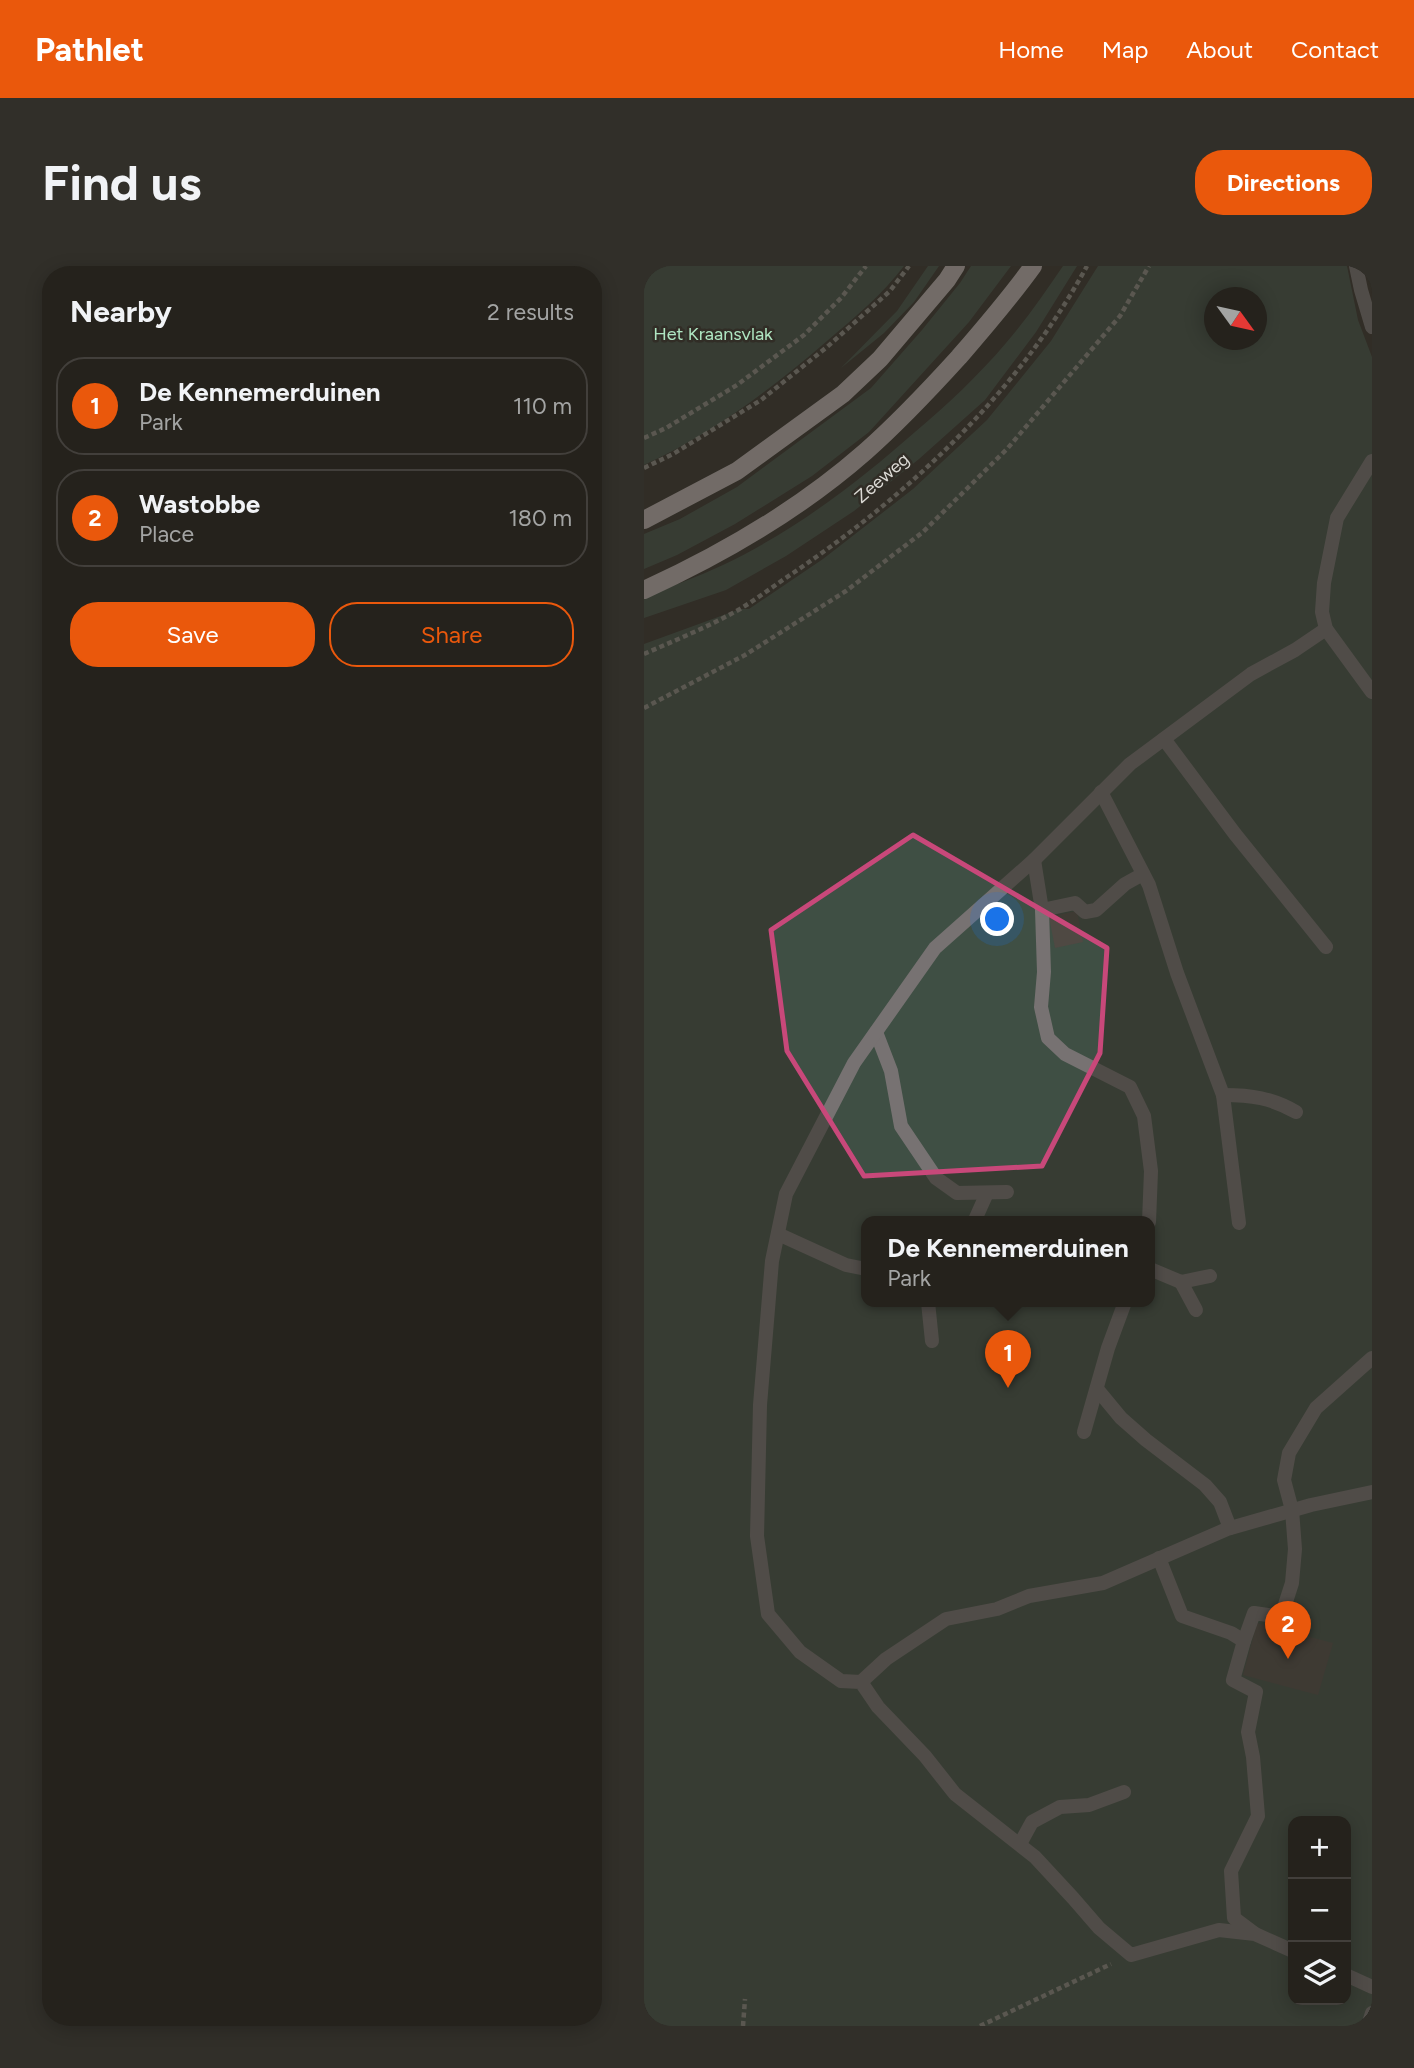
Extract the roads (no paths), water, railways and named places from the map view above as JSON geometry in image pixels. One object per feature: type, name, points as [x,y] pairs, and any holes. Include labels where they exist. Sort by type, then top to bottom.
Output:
[{"type":"main road","points":[[644,520],[737,471],[843,394],[880,359],[956,266]]},
{"type":"main road","name":"Zeeweg","points":[[644,590],[744,538],[795,505],[863,454],[912,408],[986,328],[1033,266]]},
{"type":"lane","points":[[1356,266],[1372,327]]},
{"type":"lane","points":[[1372,461],[1338,518],[1324,583],[1322,612],[1326,629],[1372,692]]},
{"type":"lane","points":[[1326,629],[1251,674],[1130,764],[1034,860],[935,948],[854,1063],[786,1194],[772,1261],[759,1431],[757,1536],[768,1614],[800,1652],[841,1681],[862,1682],[886,1659],[946,1619],[997,1609],[1029,1596],[1103,1583],[1230,1528],[1292,1510],[1372,1492]]},
{"type":"lane","points":[[1164,739],[1234,835],[1326,947]]},
{"type":"lane","points":[[1101,792],[1149,885],[1177,973],[1223,1095],[1239,1223]]},
{"type":"lane","points":[[1034,860],[1042,910],[1044,972],[1041,1007],[1048,1038],[1065,1054],[1130,1087],[1144,1116],[1151,1171],[1149,1216]]},
{"type":"lane","points":[[1042,910],[1075,903],[1085,912],[1096,910],[1125,884],[1143,874]]},
{"type":"lane","points":[[876,1031],[891,1071],[901,1126],[936,1178],[957,1193],[1007,1192]]},
{"type":"lane","points":[[1223,1095],[1251,1095],[1278,1102],[1296,1112]]},
{"type":"lane","points":[[977,1216],[987,1193]]},
{"type":"lane","points":[[778,1234],[846,1265],[861,1268]]},
{"type":"lane","points":[[1155,1271],[1181,1282],[1210,1276]]},
{"type":"lane","points":[[1181,1282],[1196,1310]]},
{"type":"lane","points":[[929,1307],[932,1341]]},
{"type":"lane","points":[[1084,1433],[1108,1348],[1123,1307]]},
{"type":"lane","points":[[1288,1949],[1255,1934],[1234,1918],[1231,1871],[1258,1816],[1248,1732],[1256,1692],[1233,1680],[1254,1613],[1281,1617],[1292,1584],[1296,1549],[1292,1510],[1284,1480],[1289,1453],[1316,1408],[1372,1358]]},
{"type":"lane","points":[[1097,1389],[1121,1418],[1205,1485],[1220,1502],[1230,1528]]},
{"type":"lane","points":[[1159,1558],[1182,1616],[1231,1633],[1244,1641]]},
{"type":"lane","points":[[862,1682],[878,1707],[925,1756],[956,1794],[1020,1844],[1099,1928],[1131,1955],[1219,1930],[1255,1934]]},
{"type":"lane","points":[[1020,1844],[1032,1822],[1060,1807],[1089,1805],[1124,1792]]},
{"type":"lane","points":[[1351,1977],[1372,1987]]},
{"type":"lane","points":[[1368,2026],[1372,2013]]},
{"type":"place","name":"De Kennemerduinen","points":[[1008,1388]]},
{"type":"place","name":"Wastobbe","points":[[1288,1659]]},
{"type":"park label","name":"Het Kraansvlak","points":[[713,334]]}]
